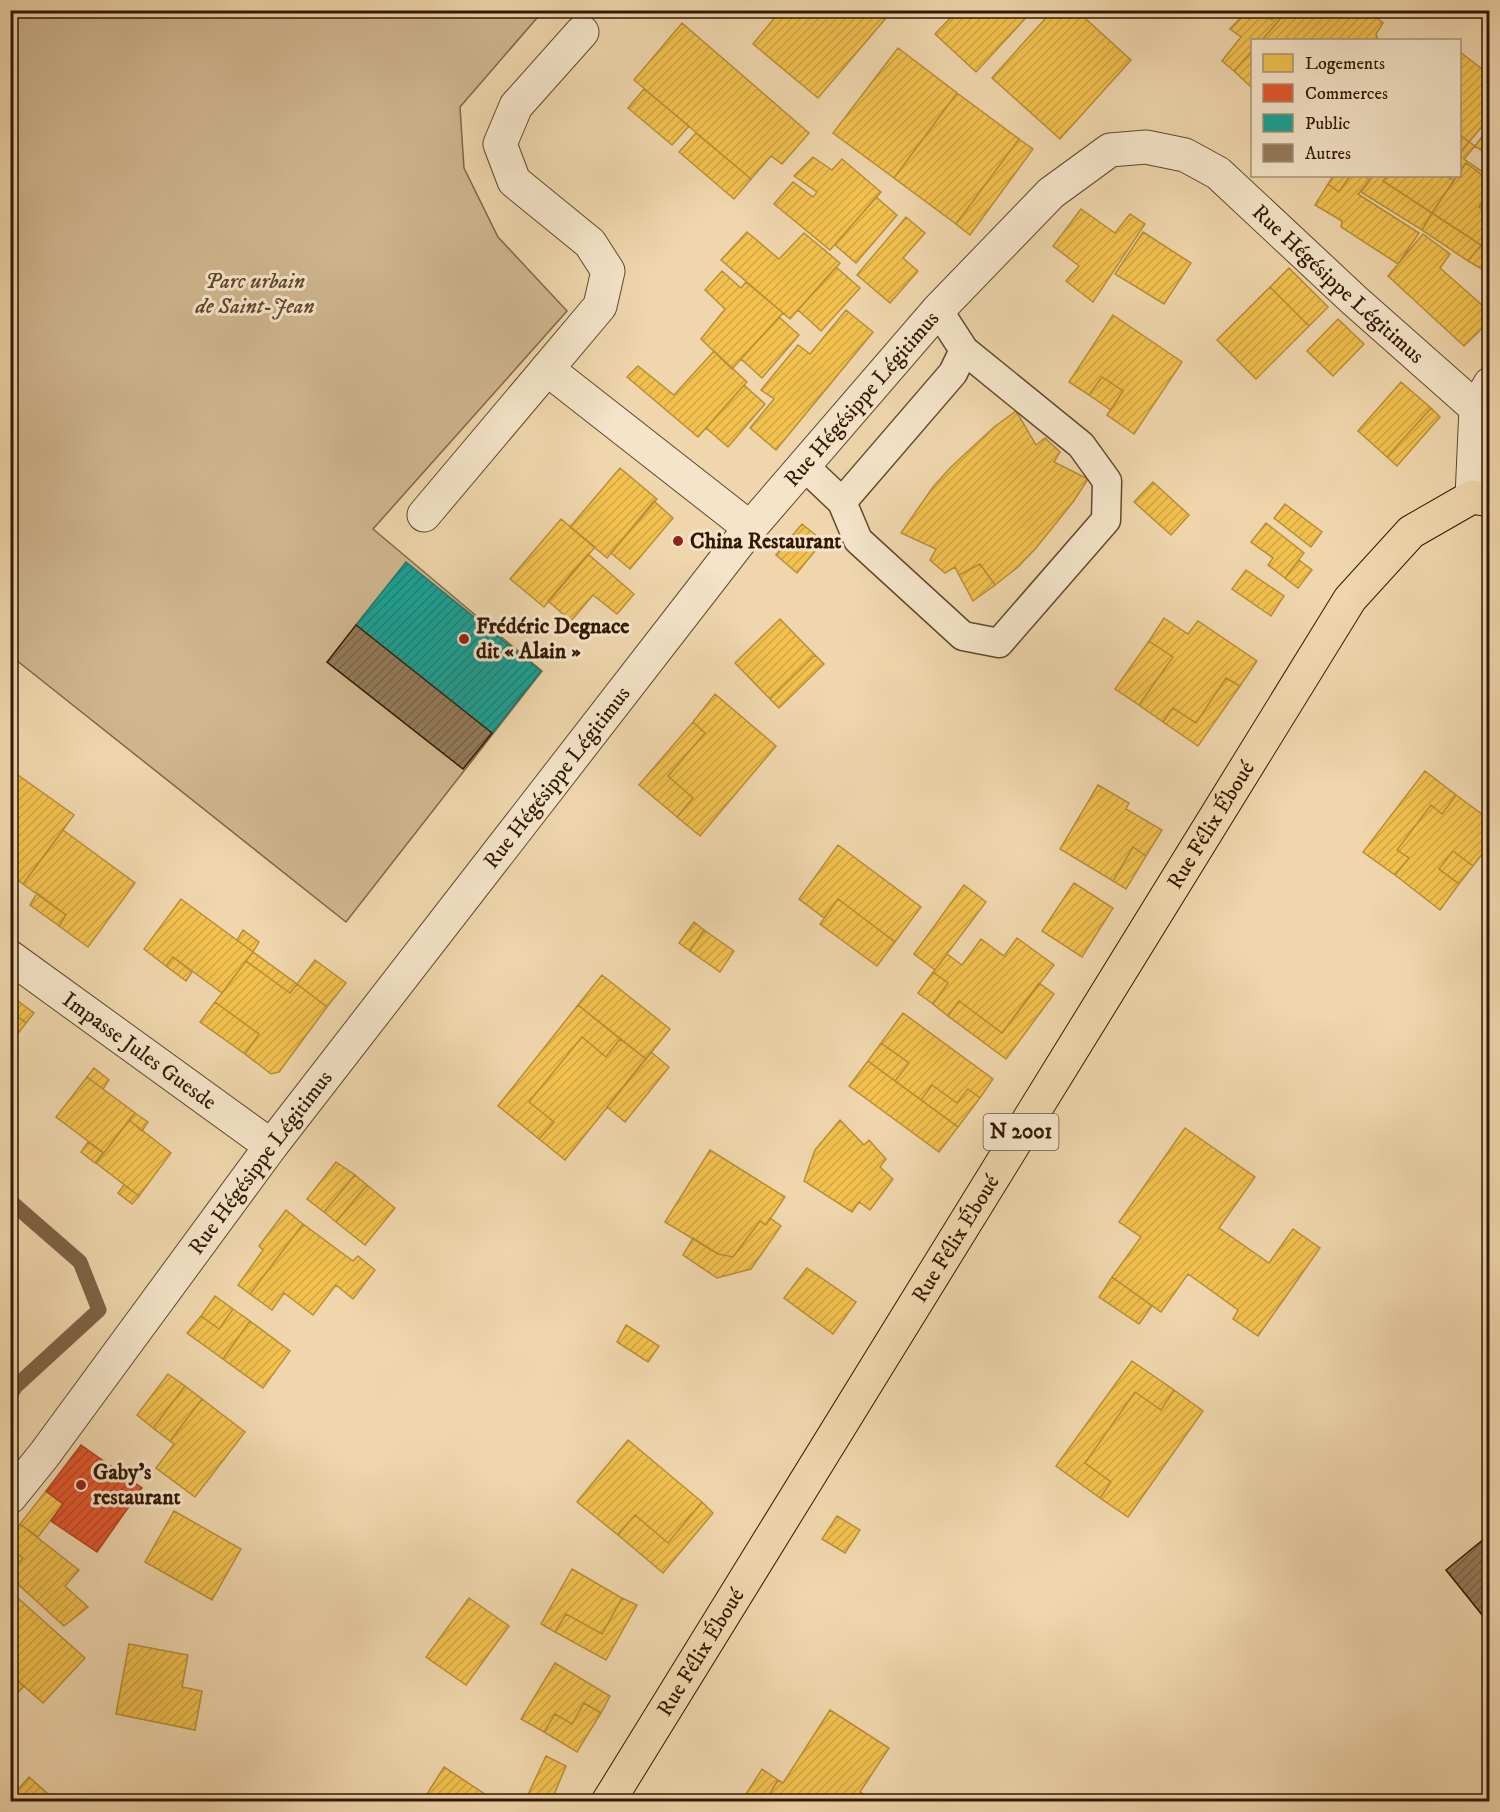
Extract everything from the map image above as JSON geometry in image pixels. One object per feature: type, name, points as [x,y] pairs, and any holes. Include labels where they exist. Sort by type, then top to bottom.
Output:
[{"type":"main road","name":"Rue Félix Éboué","points":[[608,1802],[1350,599],[1410,532],[1481,498]]},
{"type":"street","points":[[424,515],[600,306],[608,271],[590,243],[514,181],[500,144],[516,106],[582,32]]},
{"type":"street","name":"Rue Hégésippe Légitimus","points":[[10,1497],[44,1455],[271,1146],[750,528],[938,310],[1051,193],[1110,150],[1146,147],[1185,155],[1218,173],[1354,300],[1483,396]]},
{"type":"street","points":[[547,369],[750,528]]},
{"type":"street","points":[[1481,498],[1483,396]]},
{"type":"street","name":"Impasse Jules Guesde","points":[[10,957],[271,1146]]},
{"type":"lane","points":[[803,465],[842,502],[858,540],[963,636],[999,643],[1106,520],[1107,481],[1080,445],[964,350],[938,310]]},
{"type":"lane","points":[[842,502],[953,373],[964,350]]},
{"type":"green space","name":"Parc urbain de Saint-Jean","points":[[10,11],[543,11],[460,107],[464,168],[498,237],[567,311],[373,529],[542,671],[346,922],[11,656]]},
{"type":"building: Logements","points":[[781,10],[877,10],[886,18],[818,98],[753,44]]},
{"type":"building: Logements","points":[[941,10],[958,10],[950,19]]},
{"type":"building: Logements","points":[[958,10],[1033,10],[976,72],[935,34]]},
{"type":"building: Logements","points":[[1053,10],[1076,10],[1131,60],[1060,139],[992,78]]},
{"type":"building: Logements","points":[[1248,10],[1259,10],[1272,20],[1281,10],[1288,10],[1263,39],[1251,39],[1251,52],[1234,71],[1222,61],[1241,37],[1230,29]]},
{"type":"building: Logements","points":[[1288,10],[1367,10],[1383,23],[1376,34],[1378,39],[1263,39]]},
{"type":"building: Logements","points":[[682,23],[809,133],[782,164],[771,156],[751,179],[634,80]]},
{"type":"building: Logements","points":[[898,48],[957,93],[894,178],[833,133]]},
{"type":"building: Logements","points":[[1251,52],[1251,87],[1234,71]]},
{"type":"building: Logements","points":[[1461,53],[1490,75],[1490,117],[1469,142],[1461,136]]},
{"type":"building: Logements","points":[[644,89],[689,126],[672,145],[628,108]]},
{"type":"building: Logements","points":[[957,93],[1019,139],[956,224],[894,178]]},
{"type":"building: Logements","points":[[1490,126],[1490,156],[1475,146]]},
{"type":"building: Logements","points":[[696,133],[751,179],[734,199],[679,152]]},
{"type":"building: Logements","points":[[1461,136],[1469,142],[1461,153]]},
{"type":"building: Logements","points":[[1019,139],[1033,149],[970,235],[956,224]]},
{"type":"building: Logements","points":[[1469,142],[1475,146],[1464,159],[1490,177],[1490,181],[1466,163],[1461,170],[1461,153]]},
{"type":"building: Logements","points":[[813,157],[832,170],[842,159],[881,192],[830,250],[774,204],[793,182],[813,197],[817,192],[794,176]]},
{"type":"building: Logements","points":[[1466,163],[1490,181],[1490,191],[1479,207],[1490,214],[1490,232],[1481,245],[1432,213],[1456,177],[1461,177],[1461,170]]},
{"type":"building: Logements","points":[[1332,177],[1349,177],[1339,192],[1328,184]]},
{"type":"building: Logements","points":[[1349,177],[1366,177],[1370,180],[1358,194],[1419,233],[1398,264],[1341,227],[1342,221],[1315,205],[1328,184],[1339,192]]},
{"type":"building: Logements","points":[[1372,177],[1386,177],[1383,181],[1432,213],[1422,230],[1361,192]]},
{"type":"building: Logements","points":[[1386,177],[1448,177],[1454,180],[1432,213],[1383,181]]},
{"type":"building: Logements","points":[[1490,191],[1490,214],[1479,207]]},
{"type":"building: Logements","points":[[876,197],[897,215],[856,263],[835,245]]},
{"type":"building: Logements","points":[[1081,209],[1115,233],[1130,214],[1145,224],[1093,302],[1066,281],[1079,266],[1053,246]]},
{"type":"building: Logements","points":[[1432,213],[1481,245],[1468,261],[1422,230]]},
{"type":"building: Logements","points":[[906,217],[925,233],[903,258],[918,271],[890,303],[857,275]]},
{"type":"building: Logements","points":[[747,232],[779,259],[804,233],[840,263],[790,319],[721,260]]},
{"type":"building: Logements","points":[[1143,232],[1191,263],[1164,304],[1115,274]]},
{"type":"building: Logements","points":[[1490,232],[1490,250],[1481,245]]},
{"type":"building: Logements","points":[[1423,234],[1450,254],[1440,268],[1490,312],[1490,321],[1464,346],[1388,276]]},
{"type":"building: Logements","points":[[1481,245],[1490,250],[1490,274],[1468,261]]},
{"type":"building: Logements","points":[[836,267],[860,288],[821,331],[798,310]]},
{"type":"building: Logements","points":[[1289,268],[1328,307],[1309,326],[1270,287]]},
{"type":"building: Logements","points":[[722,271],[741,288],[746,282],[783,313],[732,369],[701,339],[725,309],[705,290]]},
{"type":"building: Logements","points":[[1270,287],[1309,326],[1256,379],[1217,340]]},
{"type":"building: Logements","points":[[846,310],[873,332],[776,450],[750,428],[774,399],[761,390],[798,345],[810,354]]},
{"type":"building: Logements","points":[[1113,315],[1182,362],[1134,434],[1107,415],[1123,391],[1102,377],[1089,395],[1069,382]]},
{"type":"building: Logements","points":[[779,317],[799,335],[762,378],[741,359]]},
{"type":"building: Logements","points":[[1338,319],[1364,344],[1333,376],[1307,351]]},
{"type":"building: Logements","points":[[714,351],[747,382],[698,437],[627,377],[638,366],[674,395]]},
{"type":"building: Logements","points":[[1102,377],[1123,391],[1111,410],[1089,395]]},
{"type":"building: Logements","points":[[1401,382],[1431,408],[1387,457],[1358,431]]},
{"type":"building: Logements","points":[[744,385],[765,404],[728,447],[706,428]]},
{"type":"building: Logements","points":[[1431,408],[1440,417],[1397,466],[1387,457]]},
{"type":"building: Logements","points":[[1016,411],[1036,445],[1045,438],[1060,452],[1054,462],[1088,479],[1073,502],[1036,548],[1018,567],[995,585],[980,564],[959,575],[955,567],[945,573],[930,560],[936,549],[901,533],[933,487],[951,467],[994,427]]},
{"type":"building: Logements","points":[[620,468],[657,499],[607,558],[570,527]]},
{"type":"building: Logements","points":[[1153,482],[1189,515],[1171,535],[1134,502]]},
{"type":"building: Logements","points":[[654,501],[673,518],[630,569],[611,553]]},
{"type":"building: Logements","points":[[1285,504],[1322,532],[1311,547],[1274,518]]},
{"type":"building: Logements","points":[[561,519],[595,547],[544,607],[510,579]]},
{"type":"building: Logements","points":[[1266,523],[1304,553],[1285,578],[1268,565],[1273,558],[1251,542]]},
{"type":"building: Logements","points":[[802,524],[823,541],[797,573],[776,555]]},
{"type":"building: Logements","points":[[588,554],[634,594],[617,614],[593,595],[571,621],[548,601]]},
{"type":"building: Logements","points":[[1299,560],[1312,570],[1298,588],[1285,578]]},
{"type":"building: Logements","points":[[980,564],[995,585],[973,601],[959,575]]},
{"type":"building: Logements","points":[[1246,570],[1284,596],[1271,616],[1232,589]]},
{"type":"building: Logements","points":[[1164,618],[1188,634],[1198,621],[1257,661],[1240,686],[1226,678],[1196,723],[1173,708],[1163,722],[1139,705],[1173,657],[1149,641]]},
{"type":"building: Logements","points":[[780,619],[815,655],[770,699],[735,663]]},
{"type":"building: Logements","points":[[1149,641],[1173,657],[1139,705],[1115,689]]},
{"type":"building: Logements","points":[[815,655],[824,664],[779,708],[770,699]]},
{"type":"building: Logements","points":[[1226,678],[1240,686],[1198,746],[1163,722],[1173,708],[1196,723]]},
{"type":"building: Logements","points":[[715,694],[776,746],[700,836],[677,817],[693,798],[668,776],[705,733],[693,722]]},
{"type":"building: Logements","points":[[693,722],[705,733],[668,776],[693,798],[677,817],[639,785]]},
{"type":"building: Logements","points":[[1425,771],[1456,795],[1442,814],[1431,805],[1397,850],[1409,858],[1395,875],[1363,852]]},
{"type":"building: Logements","points":[[18,775],[74,815],[23,884],[10,874],[10,785]]},
{"type":"building: Logements","points":[[1098,785],[1129,803],[1126,809],[1162,830],[1146,856],[1133,847],[1113,881],[1060,849]]},
{"type":"building: Logements","points":[[1456,795],[1490,820],[1490,844],[1473,866],[1453,851],[1439,869],[1459,884],[1440,910],[1395,875],[1409,858],[1397,850],[1431,805],[1442,814]]},
{"type":"building: Logements","points":[[63,830],[135,883],[88,947],[59,926],[66,915],[23,884]]},
{"type":"building: Logements","points":[[838,845],[921,907],[895,942],[838,899],[824,918],[799,899]]},
{"type":"building: Logements","points":[[1133,847],[1146,856],[1126,889],[1113,881]]},
{"type":"building: Logements","points":[[1453,851],[1473,866],[1459,884],[1439,869]]},
{"type":"building: Logements","points":[[1074,883],[1113,908],[1082,957],[1042,931]]},
{"type":"building: Logements","points":[[964,885],[986,902],[935,970],[914,954]]},
{"type":"building: Logements","points":[[37,893],[66,915],[59,926],[30,905]]},
{"type":"building: Logements","points":[[181,899],[253,952],[222,993],[173,957],[166,966],[144,949]]},
{"type":"building: Logements","points":[[838,899],[895,942],[877,966],[820,924]]},
{"type":"building: Logements","points":[[694,922],[704,930],[690,951],[679,943]]},
{"type":"building: Logements","points":[[243,930],[259,942],[253,952],[237,940]]},
{"type":"building: Logements","points":[[704,930],[734,951],[720,972],[690,951]]},
{"type":"building: Logements","points":[[1017,938],[1054,965],[1002,1033],[959,1001],[948,1016],[933,1004],[948,983],[933,972],[947,954],[962,965],[981,939],[1004,956]]},
{"type":"building: Logements","points":[[253,952],[297,984],[290,993],[246,961]]},
{"type":"building: Logements","points":[[173,957],[192,972],[186,981],[166,966]]},
{"type":"building: Logements","points":[[315,960],[346,983],[327,1007],[297,984]]},
{"type":"building: Logements","points":[[246,961],[290,993],[297,984],[327,1007],[279,1072],[271,1074],[245,1054],[259,1034],[215,1002]]},
{"type":"building: Logements","points":[[933,972],[948,983],[933,1004],[918,993]]},
{"type":"building: Logements","points":[[602,975],[670,1029],[646,1059],[578,1005]]},
{"type":"building: Logements","points":[[1039,983],[1054,994],[1006,1059],[948,1016],[959,1001],[1002,1033]]},
{"type":"building: Logements","points":[[10,995],[34,1013],[26,1023],[10,1011]]},
{"type":"building: Logements","points":[[215,1002],[259,1034],[245,1054],[200,1022]]},
{"type":"building: Logements","points":[[578,1005],[620,1039],[606,1057],[582,1037],[529,1102],[554,1122],[539,1139],[498,1106]]},
{"type":"building: Logements","points":[[10,1011],[26,1023],[10,1044]]},
{"type":"building: Logements","points":[[903,1013],[993,1079],[980,1098],[968,1089],[957,1103],[932,1085],[921,1100],[895,1081],[909,1063],[881,1043]]},
{"type":"building: Logements","points":[[582,1037],[606,1057],[620,1039],[646,1059],[565,1160],[539,1139],[554,1122],[529,1102]]},
{"type":"building: Logements","points":[[881,1043],[909,1063],[895,1081],[868,1061]]},
{"type":"building: Logements","points":[[651,1052],[669,1067],[625,1122],[607,1107]]},
{"type":"building: Logements","points":[[868,1061],[958,1127],[939,1152],[849,1086]]},
{"type":"building: Logements","points":[[94,1068],[109,1080],[103,1089],[87,1077]]},
{"type":"building: Logements","points":[[87,1077],[135,1113],[104,1153],[56,1117]]},
{"type":"building: Logements","points":[[932,1085],[957,1103],[968,1089],[980,1098],[958,1127],[921,1100]]},
{"type":"building: Logements","points":[[135,1113],[148,1122],[142,1131],[129,1120]]},
{"type":"building: Logements","points":[[129,1120],[171,1153],[139,1196],[96,1163]]},
{"type":"building: Logements","points":[[840,1120],[864,1145],[869,1140],[886,1159],[880,1167],[893,1179],[870,1210],[859,1202],[852,1212],[804,1181],[815,1150]]},
{"type":"building: Logements","points":[[1185,1128],[1255,1177],[1219,1228],[1269,1263],[1293,1229],[1320,1248],[1258,1336],[1233,1319],[1238,1310],[1188,1274],[1161,1312],[1112,1277],[1141,1237],[1119,1222]]},
{"type":"building: Logements","points":[[88,1142],[103,1153],[95,1163],[81,1152]]},
{"type":"building: Logements","points":[[710,1150],[785,1197],[766,1225],[760,1221],[733,1257],[718,1254],[665,1222]]},
{"type":"building: Logements","points":[[336,1162],[355,1175],[324,1212],[307,1199]]},
{"type":"building: Logements","points":[[355,1175],[367,1185],[336,1222],[324,1212]]},
{"type":"building: Logements","points":[[124,1185],[139,1196],[132,1204],[118,1193]]},
{"type":"building: Logements","points":[[367,1185],[395,1208],[365,1245],[336,1222]]},
{"type":"building: Logements","points":[[286,1210],[303,1224],[250,1294],[238,1285],[263,1250],[259,1246]]},
{"type":"building: Logements","points":[[770,1218],[781,1226],[751,1269],[717,1278],[683,1255],[693,1238],[718,1254],[733,1257],[760,1221],[766,1225]]},
{"type":"building: Logements","points":[[303,1224],[353,1261],[358,1256],[375,1270],[353,1299],[336,1285],[313,1315],[284,1293],[272,1310],[250,1294]]},
{"type":"building: Logements","points":[[807,1268],[856,1302],[833,1334],[784,1298]]},
{"type":"building: Logements","points":[[1112,1277],[1152,1306],[1139,1324],[1099,1297]]},
{"type":"building: Logements","points":[[215,1296],[233,1309],[219,1329],[201,1316]]},
{"type":"building: Logements","points":[[233,1309],[250,1321],[223,1359],[187,1333],[201,1316],[219,1329]]},
{"type":"building: Logements","points":[[250,1321],[290,1351],[263,1388],[223,1359]]},
{"type":"building: Logements","points":[[626,1325],[659,1346],[648,1362],[617,1342]]},
{"type":"building: Logements","points":[[1132,1361],[1174,1390],[1161,1410],[1135,1392],[1085,1463],[1111,1482],[1100,1498],[1056,1466]]},
{"type":"building: Logements","points":[[168,1374],[185,1386],[153,1428],[137,1415]]},
{"type":"building: Logements","points":[[185,1386],[202,1399],[170,1441],[153,1428]]},
{"type":"building: Logements","points":[[1174,1390],[1203,1411],[1128,1517],[1100,1498],[1111,1482],[1085,1463],[1135,1392],[1161,1410]]},
{"type":"building: Logements","points":[[202,1399],[245,1432],[195,1497],[156,1468],[174,1444],[170,1441]]},
{"type":"building: Logements","points":[[628,1440],[702,1502],[668,1543],[635,1515],[618,1535],[577,1502]]},
{"type":"building: Logements","points":[[46,1491],[63,1504],[38,1537],[20,1524]]},
{"type":"building: Logements","points":[[702,1502],[713,1513],[663,1573],[618,1535],[635,1515],[668,1543]]},
{"type":"building: Logements","points":[[174,1511],[241,1549],[212,1600],[145,1562]]},
{"type":"building: Logements","points":[[837,1516],[860,1530],[845,1553],[822,1539]]},
{"type":"building: Logements","points":[[20,1524],[79,1570],[65,1586],[88,1607],[64,1626],[10,1577],[10,1573],[23,1558],[10,1548],[10,1537]]},
{"type":"building: Logements","points":[[10,1548],[23,1558],[10,1573]]},
{"type":"building: Logements","points":[[572,1569],[622,1598],[602,1634],[566,1614],[555,1632],[541,1624]]},
{"type":"building: Logements","points":[[10,1591],[85,1658],[43,1703],[10,1674]]},
{"type":"building: Logements","points":[[469,1598],[509,1626],[466,1685],[426,1657]]},
{"type":"building: Logements","points":[[622,1598],[637,1605],[606,1660],[555,1632],[566,1614],[602,1634]]},
{"type":"building: Logements","points":[[129,1644],[188,1655],[182,1687],[202,1691],[195,1730],[116,1714]]},
{"type":"building: Logements","points":[[555,1663],[610,1696],[601,1713],[584,1703],[572,1724],[555,1714],[544,1732],[521,1719]]},
{"type":"building: Logements","points":[[10,1674],[24,1686],[10,1701]]},
{"type":"building: Logements","points":[[584,1703],[601,1713],[577,1752],[544,1732],[555,1714],[572,1724]]},
{"type":"building: Logements","points":[[830,1710],[889,1748],[860,1792],[876,1802],[765,1802],[778,1780],[783,1783]]},
{"type":"building: Logements","points":[[546,1756],[566,1766],[551,1802],[525,1801]]},
{"type":"building: Logements","points":[[444,1767],[497,1802],[422,1802]]},
{"type":"building: Logements","points":[[762,1769],[778,1780],[765,1802],[741,1802]]},
{"type":"building: Logements","points":[[29,1777],[57,1802],[20,1802],[13,1795]]},
{"type":"building: Commerces","points":[[81,1445],[142,1488],[97,1552],[51,1521],[63,1504],[46,1491]]},
{"type":"building: Public","points":[[406,562],[541,671],[492,733],[356,625]]},
{"type":"building: Autres","points":[[356,625],[492,733],[463,769],[327,662]]},
{"type":"building: Autres","points":[[1490,1534],[1490,1620],[1487,1621],[1446,1570]]},
{"type":"waterway","points":[[10,1201],[80,1262],[99,1310],[15,1387],[10,1396]]},
{"type":"place","name":"China Restaurant","points":[[678,541]]},
{"type":"place","name":"Frédéric Degnace dit « Alain »","points":[[464,639]]},
{"type":"place","name":"Gaby's restaurant","points":[[81,1485]]}]
